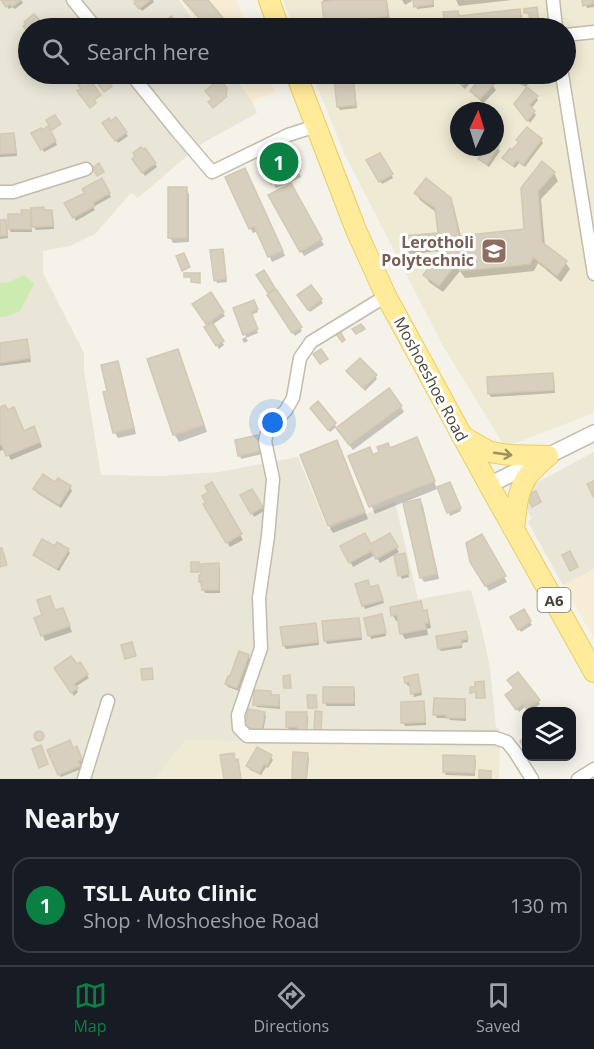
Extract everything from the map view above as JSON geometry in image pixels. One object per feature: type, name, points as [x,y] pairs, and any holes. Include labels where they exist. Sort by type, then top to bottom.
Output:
[{"type":"main road","points":[[269,0],[275,18]]},
{"type":"main road","name":"Moshoeshoe Road","points":[[300,84],[356,230],[386,296],[594,672]]},
{"type":"main road","points":[[462,436],[490,452],[548,456]]},
{"type":"main road","points":[[514,529],[523,483],[548,456]]},
{"type":"street","points":[[73,0],[88,18]]},
{"type":"street","points":[[553,0],[554,18]]},
{"type":"street","points":[[576,34],[594,32]]},
{"type":"street","points":[[139,84],[212,172],[288,135],[316,126]]},
{"type":"street","points":[[564,84],[594,274]]},
{"type":"street","points":[[0,192],[13,192],[86,169]]},
{"type":"street","points":[[386,296],[311,342],[300,358],[293,398],[286,410],[268,429],[265,441],[273,479],[259,598],[261,648],[238,715],[239,728],[247,736],[496,738],[507,742],[532,779]]},
{"type":"street","points":[[489,485],[594,433]]},
{"type":"street","points":[[84,779],[108,701]]},
{"type":"street","points":[[578,779],[594,769]]},
{"type":"shaded area","points":[[0,0],[179,0],[192,18],[18,18],[18,84],[239,84],[252,101],[257,113],[201,144],[138,198],[131,193],[95,234],[70,246],[43,251],[43,273],[84,353],[84,371],[101,475],[161,476],[219,472],[298,457],[328,529],[395,502],[418,599],[471,590],[490,668],[500,748],[186,740],[155,779],[0,779]]},
{"type":"shaded area","points":[[181,0],[236,0],[244,18],[194,18]]},
{"type":"shaded area","name":"Lerotholi Polytechnic","points":[[283,0],[594,0],[594,413],[505,447],[443,346],[345,155],[316,84],[576,84],[576,18],[290,18]]},
{"type":"shaded area","points":[[240,84],[271,84],[275,92],[252,101]]},
{"type":"shaded area","points":[[594,452],[594,569],[563,585],[528,522],[545,505],[536,483]]},
{"type":"shaded area","points":[[536,483],[546,505],[531,518],[522,496],[524,490]]},
{"type":"shaded area","points":[[594,569],[594,638],[563,585]]},
{"type":"shaded area","points":[[186,740],[500,748],[499,779],[155,779]]},
{"type":"green space","points":[[24,275],[34,284],[20,311],[0,317],[0,283],[9,282]]},
{"type":"building","points":[[1,0],[21,0],[12,7],[10,4],[6,7]]},
{"type":"building","points":[[134,0],[150,0],[139,9]]},
{"type":"building","points":[[183,0],[208,0],[223,18],[199,18]]},
{"type":"building","points":[[386,0],[388,16],[324,18],[322,2]]},
{"type":"building","points":[[413,0],[433,0],[433,4],[414,7]]},
{"type":"building","points":[[582,0],[594,0],[594,3],[583,6]]},
{"type":"building","points":[[537,7],[538,18],[530,18],[529,13],[524,13],[524,9]]},
{"type":"building","points":[[520,9],[521,18],[444,18],[443,12],[458,11],[459,16]]},
{"type":"building","points":[[93,84],[101,95],[94,100],[96,103],[90,108],[77,91],[81,89],[78,85]]},
{"type":"building","points":[[98,84],[110,84],[112,86],[104,92]]},
{"type":"building","points":[[213,84],[224,84],[227,88],[226,97],[213,108],[208,102],[212,99],[205,91]]},
{"type":"building","points":[[335,84],[354,84],[356,105],[337,107]]},
{"type":"building","points":[[475,84],[494,84],[480,99],[470,91]]},
{"type":"building","points":[[527,87],[538,96],[529,105],[535,111],[527,121],[514,104]]},
{"type":"building","points":[[55,115],[61,124],[52,130],[46,120]]},
{"type":"building","points":[[116,117],[127,132],[115,141],[102,123],[109,118],[111,121]]},
{"type":"building","points":[[48,126],[56,141],[41,150],[31,133]]},
{"type":"building","points":[[527,127],[542,139],[523,165],[517,160],[513,166],[502,158],[519,142],[516,140]]},
{"type":"building","points":[[14,133],[16,153],[0,154],[0,134]]},
{"type":"building","points":[[287,139],[300,171],[271,184],[258,153]]},
{"type":"building","points":[[141,147],[145,148],[156,163],[142,173],[132,159],[135,156],[133,153]]},
{"type":"building","points":[[380,153],[393,174],[379,182],[366,160]]},
{"type":"building","points":[[480,156],[492,156],[487,164],[478,159]]},
{"type":"building","points":[[542,161],[555,172],[538,191],[542,242],[567,261],[557,276],[533,257],[530,264],[460,271],[455,265],[439,286],[423,275],[440,254],[437,244],[404,247],[403,236],[438,233],[435,208],[414,193],[426,178],[451,198],[459,236],[524,229],[521,188]]},
{"type":"building","points":[[99,163],[104,172],[97,176],[92,168]]},
{"type":"building","points":[[245,168],[283,251],[268,257],[254,226],[249,229],[225,177]]},
{"type":"building","points":[[102,178],[110,193],[93,203],[95,206],[73,218],[64,203],[85,193],[82,189]]},
{"type":"building","points":[[291,183],[322,239],[300,252],[268,195]]},
{"type":"building","points":[[168,187],[187,187],[187,238],[168,238]]},
{"type":"building","points":[[44,207],[44,210],[52,210],[53,226],[32,227],[31,208]]},
{"type":"building","points":[[21,210],[30,210],[31,229],[8,229],[8,214],[22,214]]},
{"type":"building","points":[[0,220],[6,220],[7,235],[0,236]]},
{"type":"building","points":[[223,249],[226,279],[214,281],[210,250]]},
{"type":"building","points":[[184,253],[190,267],[182,271],[176,256]]},
{"type":"building","points":[[264,270],[275,288],[268,293],[256,275]]},
{"type":"building","points":[[184,273],[200,273],[200,283],[191,282],[191,277],[184,277]]},
{"type":"building","points":[[311,285],[322,299],[308,310],[297,295]]},
{"type":"building","points":[[276,289],[302,327],[292,333],[267,295]]},
{"type":"building","points":[[211,292],[224,312],[206,324],[192,304]]},
{"type":"building","points":[[254,300],[258,309],[251,312],[258,329],[243,335],[233,308]]},
{"type":"building","points":[[212,322],[224,341],[216,346],[204,327]]},
{"type":"building","points":[[361,324],[365,329],[356,334],[352,329]]},
{"type":"building","points":[[340,331],[345,340],[342,342],[336,334]]},
{"type":"building","points":[[27,339],[30,358],[0,363],[0,343]]},
{"type":"building","points":[[178,349],[204,425],[173,435],[147,359]]},
{"type":"building","points":[[321,349],[328,359],[320,364],[313,354]]},
{"type":"building","points":[[360,358],[377,375],[363,388],[346,371]]},
{"type":"building","points":[[118,361],[134,428],[113,433],[103,392],[107,391],[101,365]]},
{"type":"building","points":[[553,373],[554,390],[488,394],[487,377]]},
{"type":"building","points":[[389,388],[402,406],[349,445],[336,428]]},
{"type":"building","points":[[318,401],[336,423],[328,430],[310,408]]},
{"type":"building","points":[[5,405],[8,410],[14,407],[24,431],[34,426],[40,442],[6,456],[0,445],[0,407]]},
{"type":"building","points":[[258,435],[261,451],[238,456],[235,440]]},
{"type":"building","points":[[417,437],[435,481],[369,507],[348,456],[370,447],[373,455],[379,452],[377,447],[388,443],[390,448]]},
{"type":"building","points":[[337,440],[365,512],[328,526],[300,455]]},
{"type":"building","points":[[43,474],[55,482],[58,478],[71,486],[59,505],[33,489]]},
{"type":"building","points":[[594,481],[594,498],[587,484]]},
{"type":"building","points":[[212,482],[242,534],[226,543],[203,504],[206,503],[202,496],[208,492],[205,486]]},
{"type":"building","points":[[450,482],[461,508],[447,513],[437,487]]},
{"type":"building","points":[[252,489],[263,507],[251,514],[240,495]]},
{"type":"building","points":[[536,491],[541,502],[532,507],[526,495]]},
{"type":"building","points":[[420,499],[437,574],[420,578],[403,503]]},
{"type":"building","points":[[365,533],[371,544],[390,533],[398,547],[376,559],[371,551],[349,563],[340,546]]},
{"type":"building","points":[[482,534],[506,576],[485,586],[470,562],[466,543]]},
{"type":"building","points":[[42,539],[55,546],[57,542],[69,549],[57,569],[33,555]]},
{"type":"building","points":[[0,548],[2,548],[7,565],[0,567]]},
{"type":"building","points":[[570,551],[578,567],[570,571],[562,555]]},
{"type":"building","points":[[405,553],[409,574],[398,576],[394,555]]},
{"type":"building","points":[[191,562],[199,562],[199,572],[191,572]]},
{"type":"building","points":[[219,563],[219,590],[202,590],[201,581],[199,582],[201,564]]},
{"type":"building","points":[[368,580],[370,587],[378,585],[383,600],[362,606],[355,584]]},
{"type":"building","points":[[50,596],[55,610],[63,608],[70,626],[41,636],[34,618],[42,615],[37,600]]},
{"type":"building","points":[[421,601],[423,611],[427,610],[429,623],[425,623],[426,629],[400,634],[397,615],[391,616],[390,607]]},
{"type":"building","points":[[524,609],[531,621],[518,630],[510,617]]},
{"type":"building","points":[[382,614],[386,633],[368,636],[364,618]]},
{"type":"building","points":[[359,618],[361,637],[324,641],[322,621]]},
{"type":"building","points":[[316,623],[318,642],[283,646],[280,627]]},
{"type":"building","points":[[466,631],[468,639],[461,640],[462,645],[438,649],[436,636]]},
{"type":"building","points":[[132,642],[136,656],[125,659],[121,645]]},
{"type":"building","points":[[239,651],[249,655],[237,688],[225,684]]},
{"type":"building","points":[[71,656],[77,664],[80,662],[88,674],[74,684],[78,688],[71,693],[54,668]]},
{"type":"building","points":[[152,668],[153,679],[142,680],[141,669]]},
{"type":"building","points":[[518,672],[540,700],[530,707],[523,704],[516,710],[505,695],[514,688],[507,680]]},
{"type":"building","points":[[418,674],[421,692],[411,694],[409,682],[405,683],[404,677]]},
{"type":"building","points":[[290,675],[291,688],[284,688],[283,676]]},
{"type":"building","points":[[484,681],[485,698],[476,698],[476,692],[470,693],[470,687],[475,687],[475,682]]},
{"type":"building","points":[[323,687],[354,687],[354,703],[323,703]]},
{"type":"building","points":[[254,690],[271,691],[271,695],[279,695],[279,706],[253,705]]},
{"type":"building","points":[[307,695],[316,695],[317,708],[308,708]]},
{"type":"building","points":[[434,698],[465,699],[465,718],[433,715]]},
{"type":"building","points":[[424,701],[425,722],[401,723],[401,702]]},
{"type":"building","points":[[248,709],[265,712],[262,730],[245,727]]},
{"type":"building","points":[[315,711],[322,712],[321,730],[314,730]]},
{"type":"building","points":[[286,712],[307,712],[306,732],[298,732],[297,727],[286,727]]},
{"type":"building","points":[[39,731],[44,736],[39,741],[34,736]]},
{"type":"building","points":[[70,740],[73,748],[77,746],[82,760],[78,761],[80,766],[58,775],[47,750]]},
{"type":"building","points":[[41,745],[48,764],[39,768],[32,749]]},
{"type":"building","points":[[257,747],[272,755],[267,766],[264,764],[259,773],[246,766]]},
{"type":"building","points":[[293,752],[308,753],[306,779],[292,779]]},
{"type":"building","points":[[234,753],[235,760],[238,759],[241,779],[224,779],[220,755]]},
{"type":"building","points":[[443,755],[475,756],[474,773],[443,772]]},
{"type":"building","points":[[479,770],[491,771],[491,779],[479,778]]},
{"type":"place","name":"TSLL Auto Clinic","points":[[279,162]]},
{"type":"place","name":"Lerotholi Polytechnic","points":[[494,251]]}]
